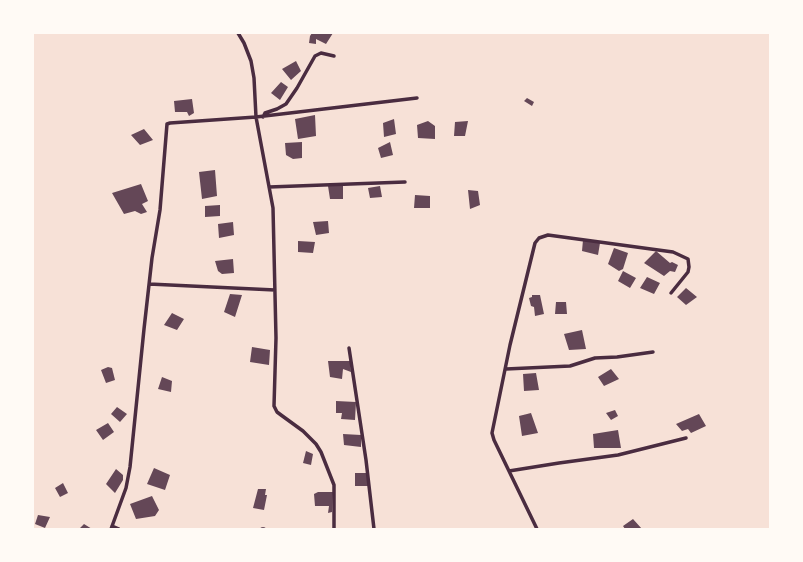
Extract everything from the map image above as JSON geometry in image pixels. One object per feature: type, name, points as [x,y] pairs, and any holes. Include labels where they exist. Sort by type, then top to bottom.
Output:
[{"type":"street","points":[[238,33],[244,42],[251,61],[256,117],[274,214],[276,338],[274,406],[280,415],[304,431],[321,452],[334,485],[335,529]]},
{"type":"street","points":[[263,116],[265,113],[278,109],[286,104],[315,56],[321,53],[334,56]]},
{"type":"street","points":[[119,529],[112,528],[129,479],[149,284],[160,210],[167,124],[170,122],[256,117],[417,98]]},
{"type":"street","points":[[269,187],[405,182]]},
{"type":"street","points":[[536,529],[493,437],[506,369],[535,243],[543,235],[548,234],[662,249],[681,255],[688,259],[690,263],[688,272],[671,293]]},
{"type":"street","points":[[149,284],[275,290]]},
{"type":"street","points":[[350,348],[374,529]]},
{"type":"street","points":[[506,369],[570,366],[595,358],[617,357],[654,352]]},
{"type":"street","points":[[509,471],[618,456],[686,438]]},
{"type":"building","points":[[312,33],[333,33],[326,44],[316,39],[316,44],[309,43]]},
{"type":"building","points":[[296,61],[301,71],[291,80],[282,69]]},
{"type":"building","points":[[281,82],[288,87],[280,100],[271,93]]},
{"type":"building","points":[[527,98],[534,102],[532,106],[524,101]]},
{"type":"building","points":[[192,99],[194,113],[189,116],[187,112],[175,112],[174,101]]},
{"type":"building","points":[[315,115],[316,136],[298,139],[295,119]]},
{"type":"building","points":[[394,119],[396,134],[384,137],[383,123]]},
{"type":"building","points":[[428,121],[435,126],[435,139],[418,138],[417,125]]},
{"type":"building","points":[[468,121],[465,136],[454,136],[455,122]]},
{"type":"building","points":[[144,129],[153,140],[140,145],[131,135]]},
{"type":"building","points":[[302,142],[302,158],[293,159],[286,155],[285,143]]},
{"type":"building","points":[[390,142],[393,155],[381,158],[378,148]]},
{"type":"building","points":[[215,170],[217,196],[202,199],[199,172]]},
{"type":"building","points":[[141,184],[148,201],[142,204],[147,212],[141,214],[135,211],[124,214],[112,193]]},
{"type":"building","points":[[328,186],[343,186],[343,199],[330,199]]},
{"type":"building","points":[[380,186],[382,197],[370,198],[368,188]]},
{"type":"building","points":[[468,190],[478,191],[480,205],[470,209]]},
{"type":"building","points":[[415,195],[430,196],[430,208],[414,208]]},
{"type":"building","points":[[220,205],[220,216],[205,217],[205,206]]},
{"type":"building","points":[[328,221],[329,233],[316,235],[313,222]]},
{"type":"building","points":[[233,222],[234,235],[219,238],[218,224]]},
{"type":"building","points":[[583,240],[600,243],[598,255],[582,251]]},
{"type":"building","points":[[298,241],[315,242],[313,253],[298,252]]},
{"type":"building","points":[[614,248],[628,253],[623,269],[619,271],[608,264]]},
{"type":"building","points":[[656,251],[670,263],[672,262],[678,265],[675,272],[670,271],[664,276],[644,263]]},
{"type":"building","points":[[233,259],[234,273],[222,274],[218,271],[215,261]]},
{"type":"building","points":[[623,271],[636,278],[630,288],[618,281]]},
{"type":"building","points":[[647,277],[660,283],[654,294],[640,288]]},
{"type":"building","points":[[686,288],[697,297],[686,305],[677,297]]},
{"type":"building","points":[[230,294],[242,295],[235,317],[224,312]]},
{"type":"building","points":[[532,295],[540,295],[544,314],[535,316],[534,307],[531,306],[529,298],[532,297]]},
{"type":"building","points":[[556,302],[566,302],[567,314],[555,314]]},
{"type":"building","points":[[172,313],[184,319],[177,330],[164,325]]},
{"type":"building","points":[[582,330],[586,349],[569,350],[564,334]]},
{"type":"building","points":[[252,347],[270,350],[269,365],[250,362]]},
{"type":"building","points":[[328,361],[350,361],[351,372],[343,369],[342,379],[330,377]]},
{"type":"building","points":[[108,367],[112,368],[115,380],[106,383],[101,370]]},
{"type":"building","points":[[611,369],[619,379],[604,386],[598,377]]},
{"type":"building","points":[[536,373],[539,390],[524,391],[523,374]]},
{"type":"building","points":[[162,377],[172,381],[171,392],[158,389]]},
{"type":"building","points":[[336,401],[356,402],[355,420],[341,419],[342,413],[336,413]]},
{"type":"building","points":[[117,407],[127,414],[120,422],[111,414]]},
{"type":"building","points":[[615,410],[618,416],[611,420],[606,413]]},
{"type":"building","points":[[531,413],[538,433],[522,436],[519,416]]},
{"type":"building","points":[[699,414],[706,426],[691,433],[688,429],[682,431],[676,424]]},
{"type":"building","points":[[108,423],[114,432],[103,440],[96,430]]},
{"type":"building","points":[[618,430],[621,448],[594,448],[593,434]]},
{"type":"building","points":[[343,434],[361,435],[361,447],[344,445]]},
{"type":"building","points":[[306,451],[313,454],[311,465],[303,463]]},
{"type":"building","points":[[154,468],[170,475],[165,490],[147,484]]},
{"type":"building","points":[[116,469],[123,475],[123,480],[115,493],[106,484]]},
{"type":"building","points":[[355,473],[367,473],[368,486],[355,486]]},
{"type":"building","points":[[63,483],[68,493],[60,497],[55,488]]},
{"type":"building","points":[[258,489],[266,489],[265,495],[267,495],[264,510],[253,508]]},
{"type":"building","points":[[318,492],[333,492],[332,512],[328,513],[329,506],[315,506],[314,494]]},
{"type":"building","points":[[152,496],[159,510],[155,516],[136,519],[130,504]]},
{"type":"building","points":[[38,515],[50,517],[45,528],[35,524]]},
{"type":"building","points":[[633,519],[642,529],[625,529],[623,526]]},
{"type":"building","points":[[84,524],[92,529],[79,529]]}]
